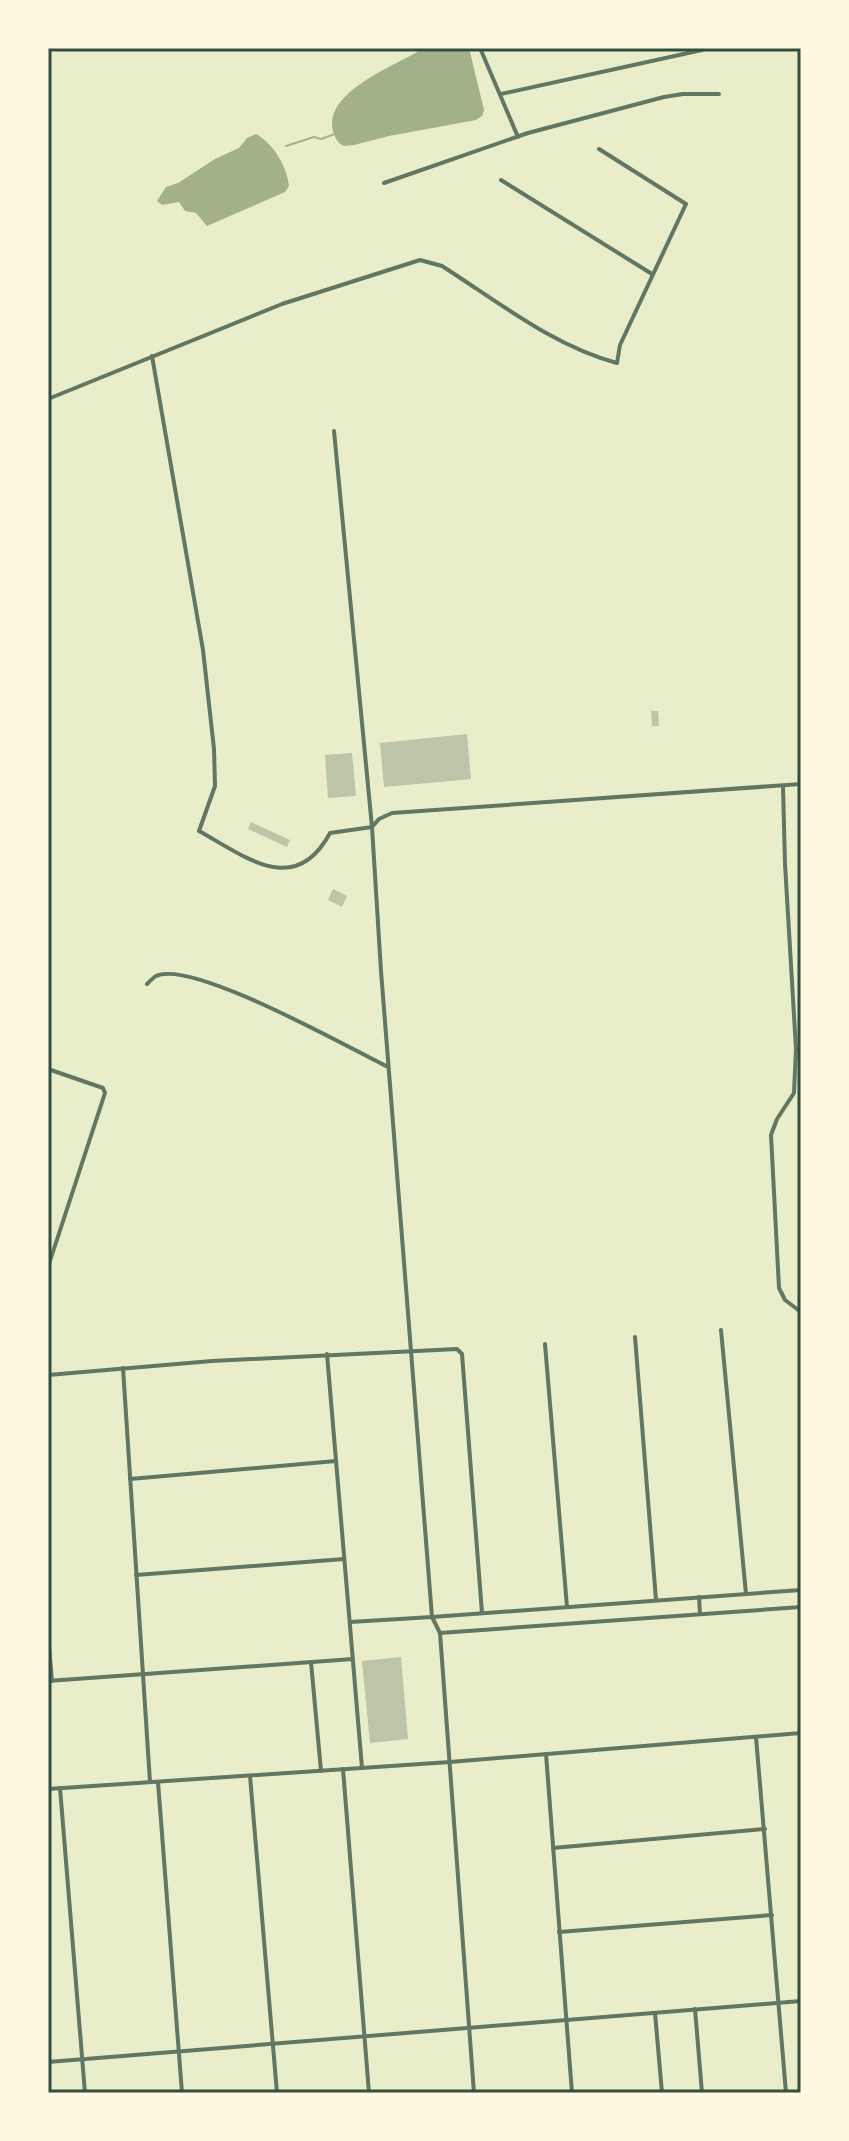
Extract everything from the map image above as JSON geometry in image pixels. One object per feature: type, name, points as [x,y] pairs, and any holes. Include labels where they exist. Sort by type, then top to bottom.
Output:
[{"type":"street","points":[[480,48],[518,137]]},
{"type":"street","points":[[501,94],[702,50]]},
{"type":"street","points":[[384,183],[518,137],[664,97],[719,94]]},
{"type":"street","points":[[48,399],[282,304],[420,260],[442,266],[566,344],[590,356],[617,363],[620,345],[686,204],[599,149]]},
{"type":"street","points":[[501,180],[653,274]]},
{"type":"street","points":[[152,356],[203,650],[214,749],[215,786],[199,831],[262,865],[278,870],[292,869],[317,851],[330,833],[372,827],[384,815],[392,813],[654,792],[801,784]]},
{"type":"street","points":[[334,431],[372,827],[432,1617],[440,1633],[474,2093]]},
{"type":"street","points":[[783,786],[785,864],[798,1048],[794,1093],[777,1119],[771,1135],[779,1288],[785,1300],[801,1312]]},
{"type":"street","points":[[147,984],[155,976],[165,974],[207,981],[388,1067]]},
{"type":"street","points":[[48,1069],[103,1088],[105,1093],[48,1267]]},
{"type":"street","points":[[721,1330],[746,1594]]},
{"type":"street","points":[[635,1337],[656,1600]]},
{"type":"street","points":[[545,1344],[567,1607]]},
{"type":"street","points":[[48,1375],[327,1354],[457,1349],[462,1354],[482,1613]]},
{"type":"street","points":[[327,1354],[362,1768]]},
{"type":"street","points":[[123,1368],[150,1782]]},
{"type":"street","points":[[130,1479],[336,1461]]},
{"type":"street","points":[[136,1575],[344,1559]]},
{"type":"street","points":[[349,1622],[801,1590]]},
{"type":"street","points":[[699,1597],[700,1614]]},
{"type":"street","points":[[440,1633],[801,1607]]},
{"type":"street","points":[[48,1635],[50,1681],[353,1659]]},
{"type":"street","points":[[311,1662],[321,1771]]},
{"type":"street","points":[[48,1789],[450,1762],[801,1733]]},
{"type":"street","points":[[756,1737],[786,2093]]},
{"type":"street","points":[[546,1754],[572,2093]]},
{"type":"street","points":[[343,1769],[369,2093]]},
{"type":"street","points":[[250,1776],[277,2093]]},
{"type":"street","points":[[158,1782],[182,2093]]},
{"type":"street","points":[[60,1788],[85,2093]]},
{"type":"street","points":[[553,1848],[765,1829]]},
{"type":"street","points":[[559,1932],[773,1915]]},
{"type":"street","points":[[48,2062],[801,2001]]},
{"type":"street","points":[[695,2009],[702,2093]]},
{"type":"street","points":[[655,2013],[662,2093]]},
{"type":"shaded area","points":[[424,48],[469,48],[484,110],[482,116],[476,120],[354,145],[339,143],[332,126],[335,111],[344,97],[376,74]]},
{"type":"shaded area","points":[[256,134],[274,150],[282,164],[289,186],[285,192],[207,226],[196,213],[185,211],[179,202],[162,205],[157,201],[166,187],[239,148],[247,138]]},
{"type":"building","points":[[651,711],[658,711],[659,726],[652,726]]},
{"type":"building","points":[[467,734],[471,779],[384,787],[380,743]]},
{"type":"building","points":[[352,753],[356,796],[328,798],[325,755]]},
{"type":"building","points":[[251,822],[290,840],[287,847],[248,829]]},
{"type":"building","points":[[333,889],[347,896],[342,907],[328,900]]},
{"type":"building","points":[[401,1657],[408,1739],[370,1743],[362,1661]]},
{"type":"waterway","points":[[286,146],[335,134]]}]
